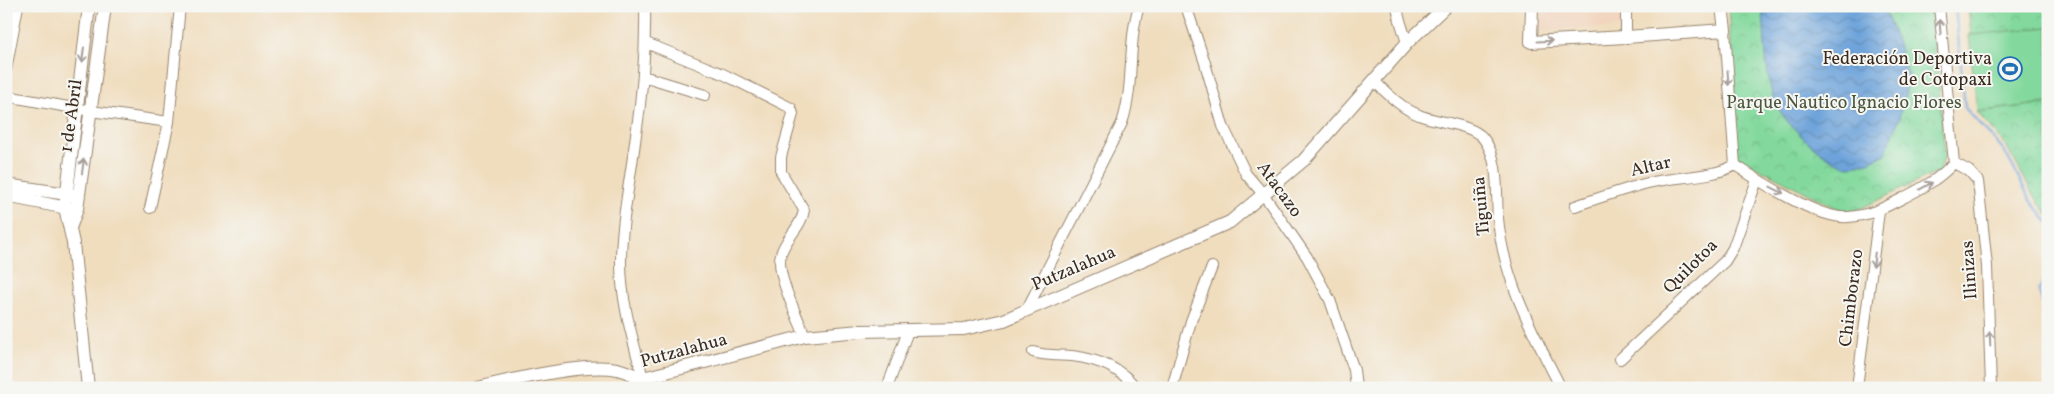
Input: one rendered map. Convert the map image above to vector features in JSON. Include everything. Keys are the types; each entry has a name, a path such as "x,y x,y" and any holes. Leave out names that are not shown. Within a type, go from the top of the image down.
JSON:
{"street":[{"path":"6,70 18,6"},
{"name":"1 de Abril","path":"88,388 70,230 77,108 89,6"},
{"name":"1 de Abril","path":"72,195 91,111 105,6"},
{"path":"150,208 169,122 180,6"},
{"path":"643,378 626,316 621,264 624,211 636,142 643,76 646,43 646,6"},
{"path":"1027,308 1122,123 1129,96 1135,27 1139,6"},
{"name":"Atacazo","path":"1186,6 1223,126 1246,174 1264,195 1307,257 1330,300 1354,370 1356,388"},
{"path":"1397,6 1398,17 1407,43"},
{"name":"Putzalahua","path":"630,388 643,378 805,336 860,331 964,329 1004,320 1027,308 1230,222 1304,160 1407,43 1446,6"},
{"path":"1532,6 1532,42 1725,30"},
{"path":"1626,6 1626,37"},
{"path":"1722,6 1735,165 1757,180 1815,210 1846,218 1879,212 1940,178 1954,162 1939,6"},
{"path":"646,43 724,74 791,108 793,114 782,157 781,172 804,210 803,217 780,254 780,265 782,276 805,336"},
{"path":"643,76 705,94"},
{"name":"Tiguiña","path":"1374,81 1396,102 1409,110 1426,118 1482,136 1494,161 1502,247 1514,287 1538,343 1561,388"},
{"path":"6,96 169,122"},
{"name":"Ilinizas","path":"1954,162 1969,171 1978,181 1988,266 1991,388"},
{"name":"Altar","path":"1575,206 1649,183 1726,171 1735,165"},
{"name":"Quilotoa","path":"1620,359 1725,261 1734,248 1757,180"},
{"path":"6,185 72,195"},
{"path":"6,196 71,209"},
{"name":"Chimborazo","path":"1857,388 1879,212"},
{"path":"1172,388 1191,321 1212,267"},
{"path":"887,388 908,331"},
{"path":"1033,352 1049,356 1072,356 1097,362 1118,370 1136,388"},
{"path":"478,388 553,373 593,368 616,369 643,378"}],"shaded area":[{"path":"1541,6 1626,6 1626,27 1542,30"}],"green space":[{"name":"Parque Nautico Ignacio Flores","path":"1728,6 1932,6 1945,155 1940,171 1853,212 1840,210 1737,157"},
{"path":"1968,6 2048,6 2048,27 1971,35"},
{"name":"Federación Deportiva de Cotopaxi","path":"2048,26 2048,103 1977,112 1969,35"},
{"path":"2048,103 2048,215 2033,194 2007,147 1977,112"}],"water":[{"name":"Parque Nautico Ignacio Flores","path":"1764,6 1883,6 1909,77 1899,119 1885,155 1869,162 1846,166 1831,159 1811,145 1791,125 1777,106 1768,76"}],"waterway":[{"path":"1955,6 1965,108 2004,150 2030,199 2048,222"},
{"path":"2048,272 2039,291 2048,321"}],"place":[{"name":"Federación Deportiva de Cotopaxi","path":"2010,69"}]}
